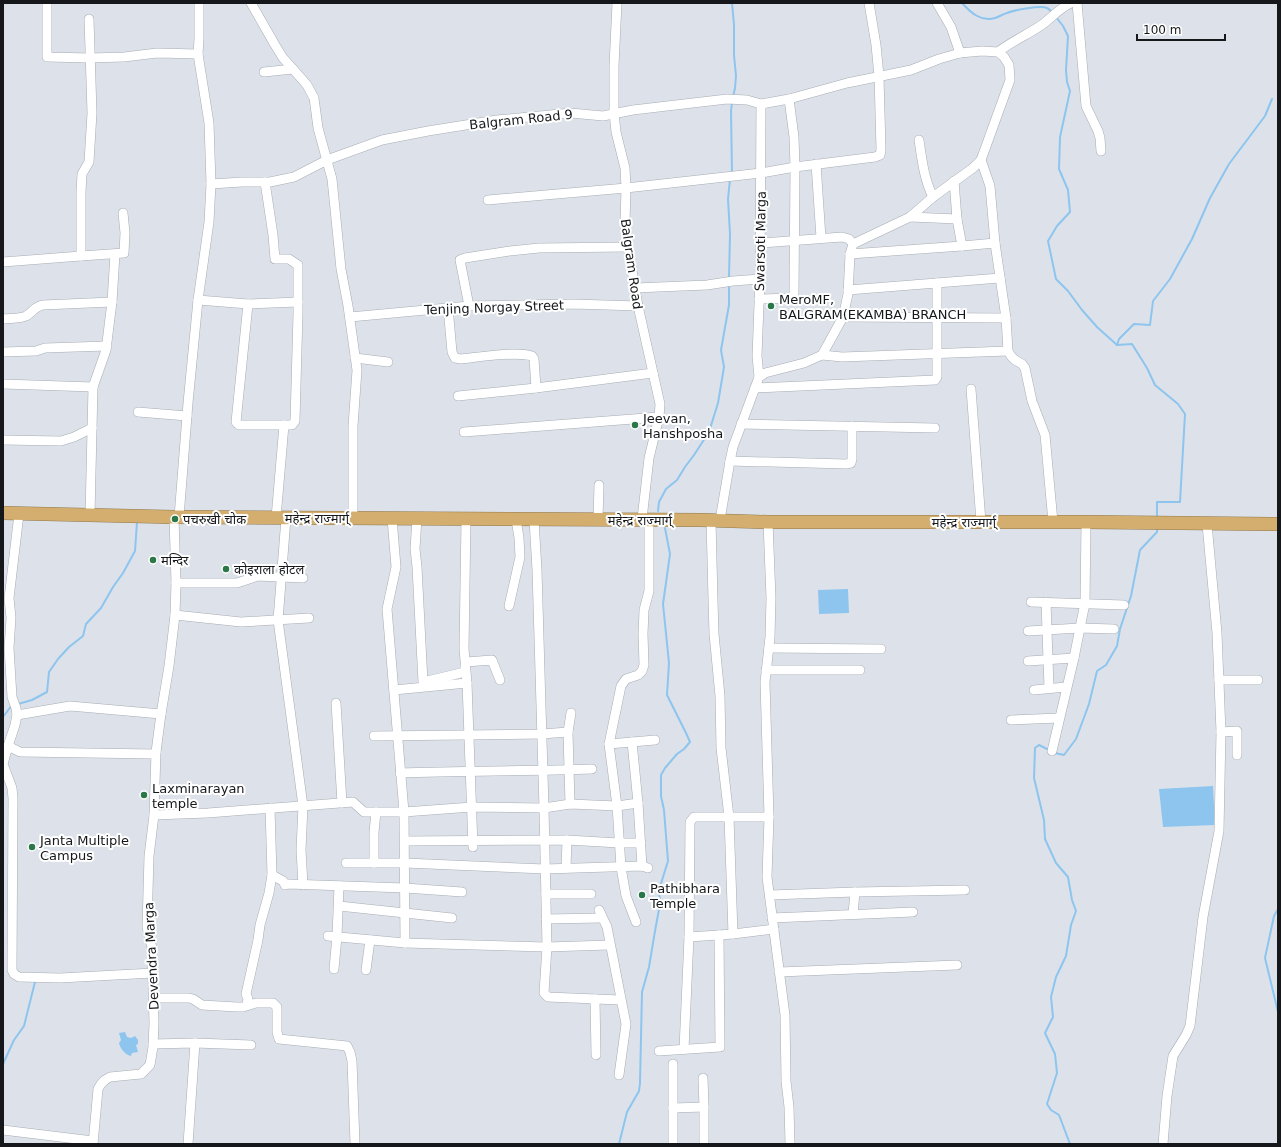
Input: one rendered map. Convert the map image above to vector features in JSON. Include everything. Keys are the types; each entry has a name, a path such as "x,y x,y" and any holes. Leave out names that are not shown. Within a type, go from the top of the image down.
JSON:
{"highway":[{"name":"महेन्द्र राज्मार्ग्","path":"3,513 281,518 1278,524"}],"street":[{"name":"Devendra Marga","path":"93,1142 98,1089 101,1084 110,1077 141,1074 150,1065 153,1044 154,998 152,948 147,927 149,856 154,815 156,752 175,615 176,517 198,300 209,222 211,184 209,124 198,54 199,3"},
{"path":"251,3 283,58 307,85 314,98 318,128 332,179 341,268 350,316 357,370 353,426 353,518"},
{"name":"Balgram Road","path":"617,3 614,66 614,114 616,132 626,168 625,223 638,306 660,404 659,417 649,458 645,519 648,591 643,622 644,665 642,671 638,675 626,679 621,686 609,744 617,806 621,867 626,896 636,922"},
{"path":"488,200 626,188 761,173 816,164 875,157 880,155 879,76 876,45 869,3"},
{"path":"937,3 951,27 960,53"},
{"path":"822,356 844,317 848,290 850,254 854,244 910,217 932,197 973,168 981,160 1010,80 1009,65 1004,57 998,52 1010,42 1043,23 1061,8 1071,3"},
{"path":"1077,3 1086,106 1098,131 1101,151"},
{"path":"47,5 47,57 90,58 124,57 157,53 198,54"},
{"path":"81,256 82,174 88,162 92,113 89,19"},
{"name":"Balgram Road 9","path":"211,184 265,182 294,177 327,160 382,140 428,131 497,120 548,114 571,112 603,116 633,110 731,99 753,101 761,104 789,99 847,83 911,70 939,59 960,53 982,51 998,52"},
{"path":"264,72 293,69"},
{"path":"760,299 792,297 794,294 795,167 794,137 789,99"},
{"name":"Swarsoti Marga","path":"759,377 757,356 761,243 761,104"},
{"path":"919,140 923,167 932,197"},
{"path":"981,160 990,186 995,243 1006,318 1008,351 1011,356 1025,368 1032,401 1045,435 1053,522"},
{"path":"816,164 821,238"},
{"path":"954,181 957,219 962,246"},
{"path":"248,304 236,421 238,424 292,425 295,421 298,265 289,259 275,258 265,182"},
{"path":"3,262 124,253 125,233 123,213"},
{"path":"910,217 957,219"},
{"path":"761,243 842,237 849,239 854,244"},
{"path":"850,254 995,243"},
{"path":"469,306 460,260 465,258 539,248 628,247"},
{"path":"90,515 93,387 106,346 112,302 115,254"},
{"path":"848,290 1000,278"},
{"path":"635,288 707,285 729,281 760,279"},
{"path":"755,388 935,380 937,377 937,283"},
{"path":"198,300 248,304 298,302"},
{"path":"3,319 22,317 30,313 35,307 43,305 112,302"},
{"name":"Tenjing Norgay Street","path":"350,316 469,306 573,304 638,306"},
{"path":"448,307 452,352 455,358 461,359 526,354 532,356 534,359 536,388"},
{"path":"844,317 1006,318"},
{"path":"3,352 36,351 45,348 106,346"},
{"path":"733,934 729,817 721,748 720,696 714,634 716,520 733,447 759,377 765,373 804,363 822,356 842,357 1008,351"},
{"path":"355,358 388,362"},
{"path":"458,396 653,373"},
{"path":"3,384 93,387"},
{"path":"971,389 981,522"},
{"path":"138,412 187,416"},
{"path":"464,432 659,417"},
{"path":"741,424 935,428"},
{"path":"284,425 281,518 282,576 278,620 303,806 301,850 303,885"},
{"path":"730,461 851,463 852,426"},
{"path":"3,440 61,441 74,437 92,428"},
{"path":"598,520 599,485"},
{"path":"19,514 9,598 11,618 6,648 15,708 15,725 3,764 12,788 13,798 12,970 14,974 19,977 60,978 153,973"},
{"path":"392,518 396,568 387,609 404,812 405,943"},
{"path":"417,518 415,549 423,682 465,672 466,519"},
{"path":"509,606 520,557 516,519"},
{"path":"534,520 537,570 546,894 547,947 544,993 548,997 620,1000"},
{"path":"768,522 771,598 765,694 769,817 767,877 784,1015 790,1144"},
{"path":"1052,751 1074,658 1085,603 1086,522"},
{"path":"1163,1144 1167,1096 1173,1056 1190,1026 1203,917 1219,830 1223,777 1217,633 1207,524"},
{"path":"176,583 236,584 258,576 303,578"},
{"path":"1031,602 1124,605"},
{"path":"1046,602 1048,688"},
{"path":"175,615 241,622 309,618"},
{"path":"1028,631 1080,628 1114,629"},
{"path":"769,648 880,649"},
{"path":"464,649 467,683 473,844"},
{"path":"489,651 500,680"},
{"path":"1028,661 1074,658"},
{"path":"466,662 492,660"},
{"path":"766,670 860,670"},
{"path":"1219,680 1258,680"},
{"path":"394,690 467,683"},
{"path":"1034,690 1066,687"},
{"path":"336,703 342,803"},
{"path":"15,708 70,706 161,714"},
{"path":"570,804 568,732 571,713"},
{"path":"1011,720 1059,718"},
{"path":"374,736 542,734 568,732"},
{"path":"1221,732 1237,732 1237,755"},
{"path":"609,744 654,740"},
{"path":"346,863 405,862 545,869 645,867 641,843 632,742"},
{"path":"8,746 20,752 89,752 110,754 155,754 156,752"},
{"path":"400,773 592,769"},
{"path":"154,815 353,802 364,812 404,812 472,807 544,808 570,804 617,806 638,803"},
{"path":"247,1005 248,1000 246,994 272,875 270,808"},
{"path":"374,863 374,832 376,812"},
{"path":"684,1050 689,937 690,822 694,817 769,817"},
{"path":"405,841 473,844 567,840 641,843"},
{"path":"566,868 567,840"},
{"path":"272,875 285,885 405,888 462,892"},
{"path":"334,968 333,936 339,906 339,886"},
{"path":"770,895 965,890"},
{"path":"853,914 855,892"},
{"path":"546,894 591,894"},
{"path":"339,906 452,918"},
{"path":"772,918 913,912"},
{"path":"546,919 601,914 607,927 620,1000 626,1024 619,1075"},
{"path":"689,937 774,929"},
{"path":"659,1051 720,1048 719,935"},
{"path":"333,936 405,943 547,947 610,945"},
{"path":"366,970 370,940"},
{"path":"779,972 957,964"},
{"path":"154,998 189,998 202,1005 243,1008 247,1005 262,1002 276,1004 276,1032 279,1039 347,1046 352,1061 355,1144"},
{"path":"594,999 596,1055"},
{"path":"153,1044 195,1043 251,1045"},
{"path":"188,1144 195,1043"},
{"path":"673,1064 673,1144"},
{"path":"703,1078 704,1144"},
{"path":"673,1108 704,1107"},
{"path":"3,1130 93,1142"}],"water":[{"path":"848,589 849,613 819,614 818,590"},
{"path":"1213,786 1215,825 1163,827 1159,789"},
{"path":"125,1032 127,1037 131,1038 135,1036 138,1040 138,1044 136,1045 138,1052 132,1053 131,1056 123,1051 119,1043 121,1040 119,1033"}],"waterway":[{"path":"732,3 736,76 733,97"},
{"path":"962,3 977,16 985,19 995,18 1006,13 1034,7 1044,7 1052,12"},
{"path":"1056,17 1068,36 1066,70 1067,82 1070,91 1060,137 1059,169 1068,190 1070,212 1057,226 1048,241 1056,279 1068,291 1097,327 1117,345 1132,344 1147,368 1155,385 1178,404 1185,414 1180,502 1157,502 1157,518"},
{"path":"1117,345 1119,339 1134,324 1150,325 1153,301 1170,279 1192,239 1210,198 1229,164 1265,116 1272,99"},
{"path":"732,102 732,173"},
{"path":"729,278 730,234 728,199 730,179"},
{"path":"658,511 659,502 666,489 677,480 709,432 718,403 724,367 721,350 729,305 729,285"},
{"path":"18,704 32,700 47,692 49,672 69,647 83,636 86,624 101,608 135,551 137,522"},
{"path":"619,1144 627,1112 639,1091 642,992 649,967 660,904 659,890 668,861 664,810 661,796 661,775 677,754 690,742 667,695 669,663 663,604 670,554 665,528"},
{"path":"1055,753 1064,755 1076,739 1089,704 1097,671 1106,665 1117,646 1120,629 1131,596 1140,550 1157,532 1157,528"},
{"path":"3,717 12,705"},
{"path":"1049,750 1039,745 1035,748 1034,778 1044,820 1045,839 1056,863 1068,877 1072,900 1076,911 1071,925 1066,956 1056,977 1051,997 1053,1017 1045,1033 1055,1054 1057,1073 1047,1104 1051,1110 1059,1115 1070,1144"},
{"path":"1278,909 1274,916 1265,958 1278,1012"},
{"path":"3,1064 14,1040 24,1026 35,982"}],"place":[{"name":"MeroMF, BALGRAM(EKAMBA) BRANCH","path":"771,306"},
{"name":"Jeevan, Hanshposha","path":"635,425"},
{"name":"पचरुखी चोक","path":"175,519"},
{"name":"मन्दिर","path":"153,560"},
{"name":"कोइराला होटल","path":"226,569"},
{"name":"Laxminarayan temple","path":"144,795"},
{"name":"Janta Multiple Campus","path":"32,847"},
{"name":"Pathibhara Temple","path":"642,895"}]}
